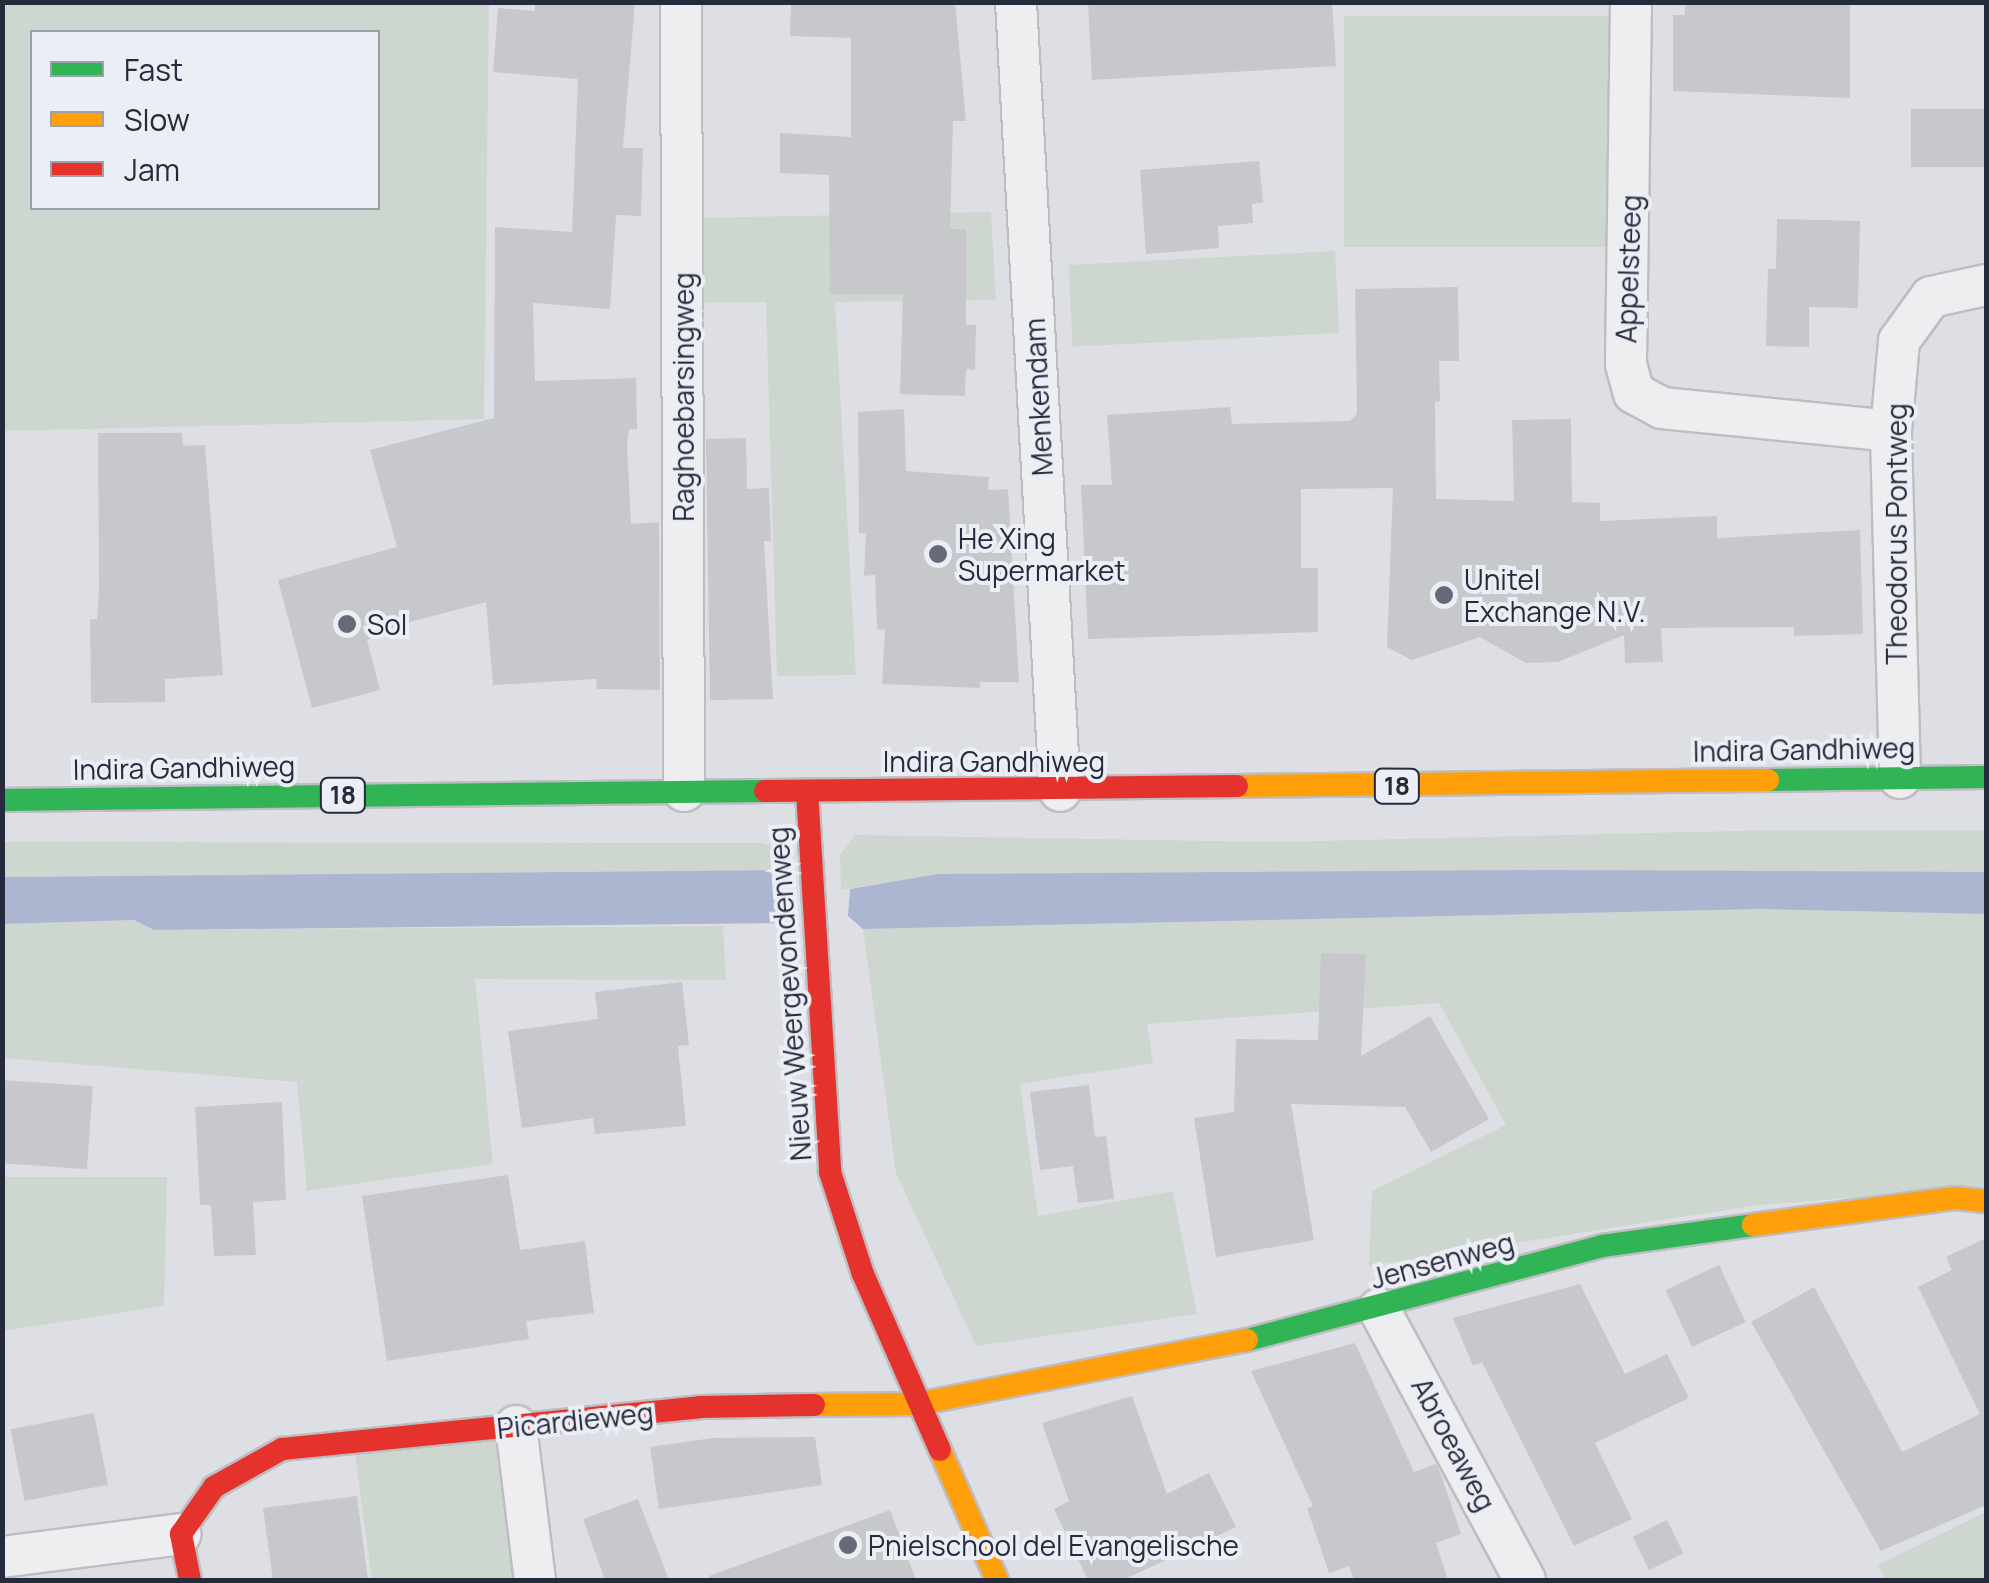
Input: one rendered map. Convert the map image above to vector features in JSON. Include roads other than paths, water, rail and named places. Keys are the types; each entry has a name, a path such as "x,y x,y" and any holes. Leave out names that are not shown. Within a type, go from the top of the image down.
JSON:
{"street":[{"name":"Raghoebarsingweg","path":"682,2 684,791"},
{"name":"Menkendam","path":"1016,2 1060,792"},
{"name":"Appelsteeg","path":"1630,2 1626,364 1634,393 1662,408 1891,431"},
{"name":"Theodorus Pontweg","path":"1900,778 1891,431 1899,341 1931,297 1986,285"},
{"name":"Indira Gandhiweg","path":"2,800 684,791 1060,792 1986,777"},
{"name":"Nieuw Weergevondenweg","path":"807,791 830,1172 848,1233 917,1404 997,1580"},
{"name":"Jensenweg","path":"917,1404 1207,1350 1379,1308 1602,1246 1955,1198 1986,1201"},
{"name":"Abroeaweg","path":"1379,1308 1525,1580"},
{"name":"Picardieweg","path":"180,1534 214,1487 282,1449 700,1407 917,1404"},
{"path":"516,1426 535,1580"},
{"path":"2,1557 180,1534 190,1580"}],"water":[{"path":"783,870 785,923 154,930 134,920 3,924 3,877"},
{"path":"1986,872 1986,914 1761,909 863,929 848,916 850,889 937,874"}],"place":[{"name":"He Xing Supermarket","path":"938,554"},
{"name":"Unitel Exchange N.V.","path":"1444,595"},
{"name":"Sol","path":"347,624"},
{"name":"Pnielschool del Evangelische","path":"848,1545"}]}
